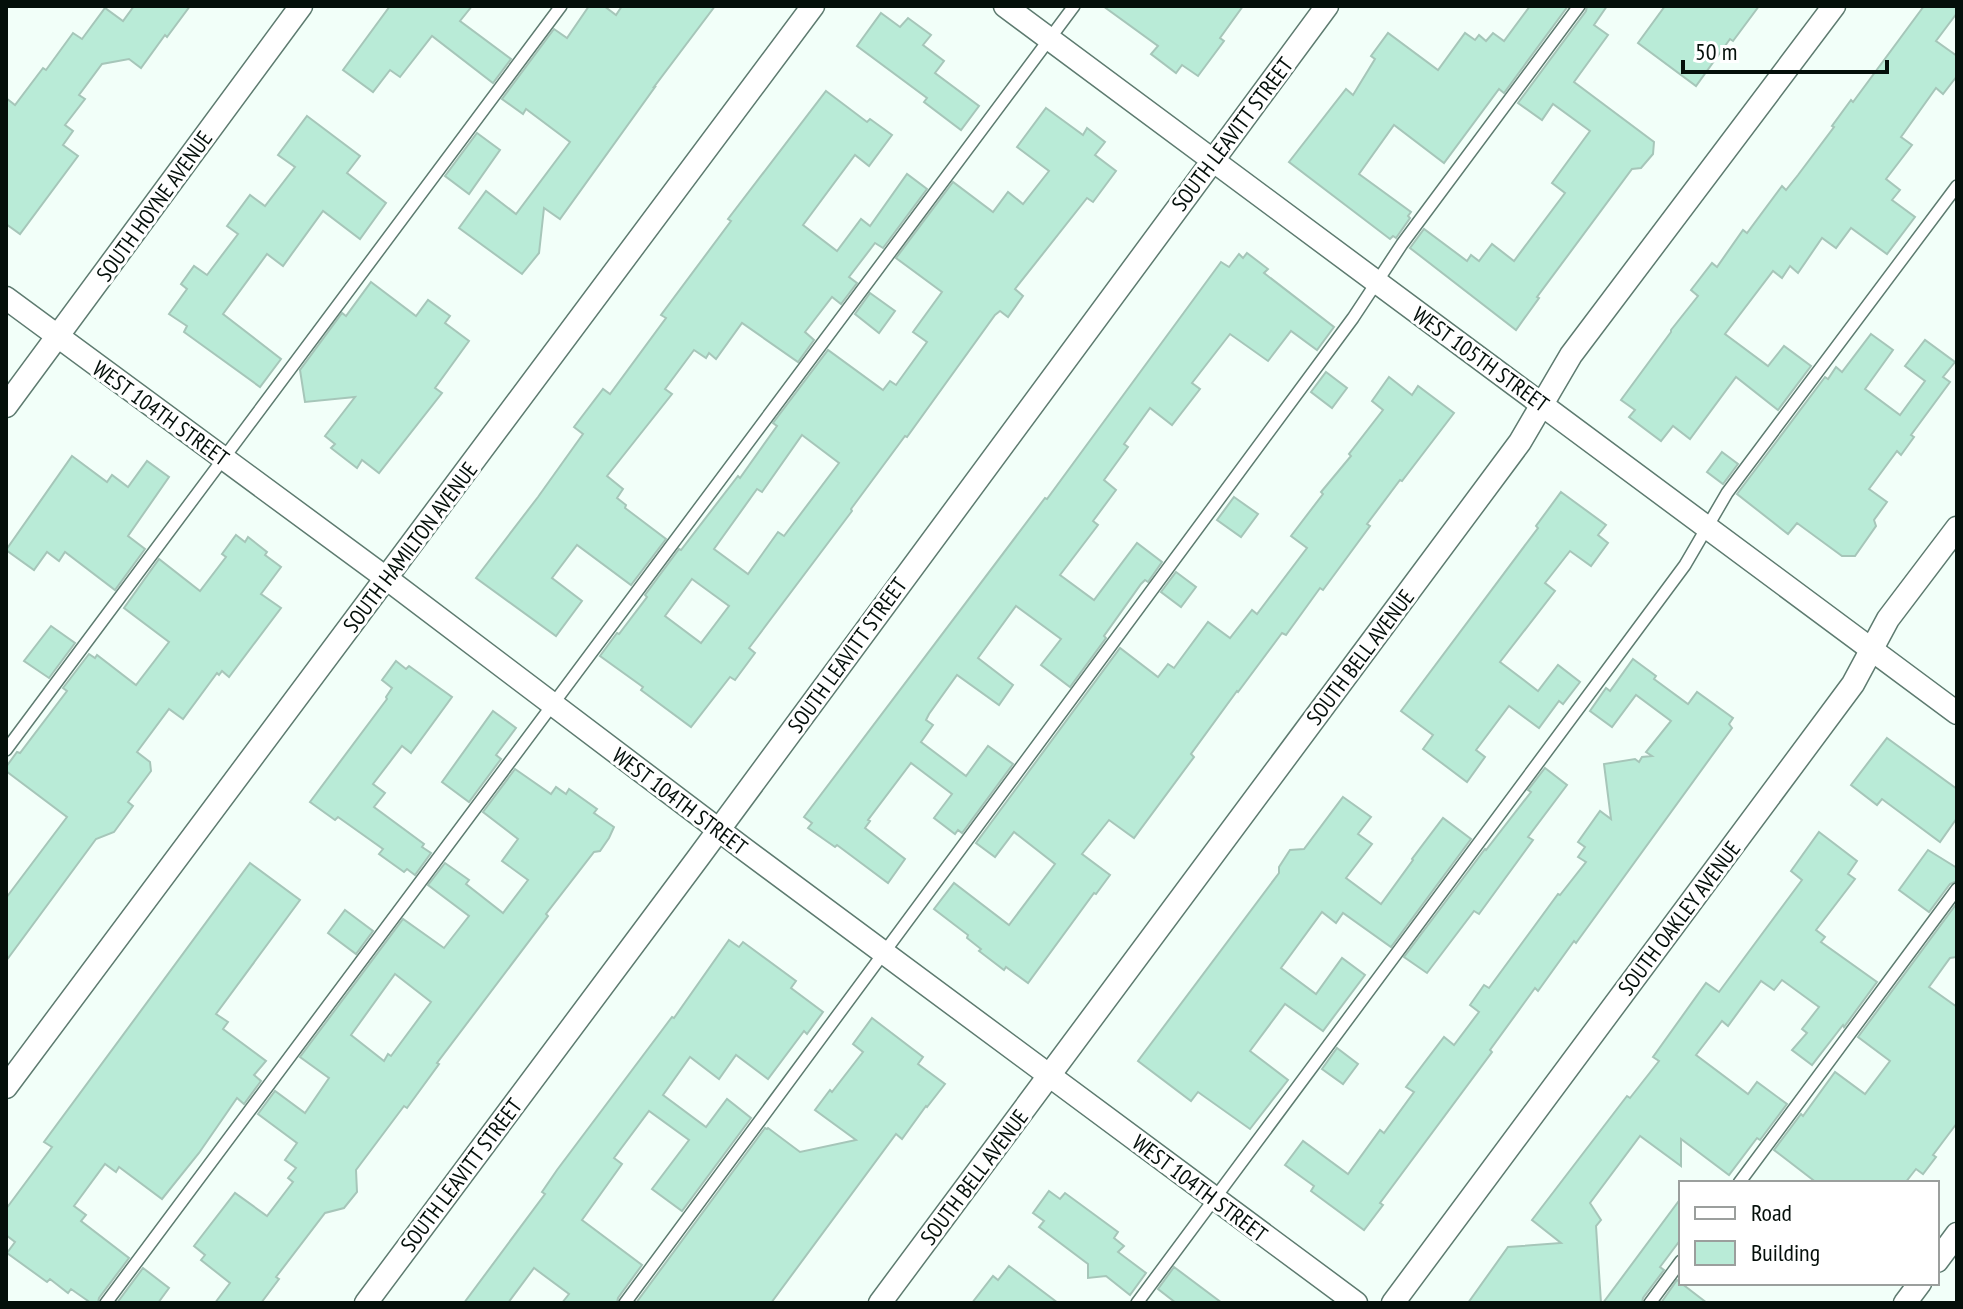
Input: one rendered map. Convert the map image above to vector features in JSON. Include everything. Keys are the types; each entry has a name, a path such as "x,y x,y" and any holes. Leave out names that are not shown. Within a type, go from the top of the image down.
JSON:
{"street":[{"name":"SOUTH HOYNE AVENUE","path":"6,406 301,6"},
{"name":"SOUTH HAMILTON AVENUE","path":"6,1087 813,6"},
{"name":"WEST 105TH STREET","path":"1005,6 1957,713"},
{"name":"SOUTH LEAVITT STREET","path":"366,1303 1327,6"},
{"name":"SOUTH BELL AVENUE","path":"880,1303 1520,442 1571,355 1834,6"},
{"name":"WEST 104TH STREET","path":"6,298 1356,1303"},
{"name":"SOUTH OAKLEY AVENUE","path":"1393,1303 1853,684 1888,619 1957,528"},
{"path":"1939,1258 1957,1234"},
{"path":"1905,1303 1918,1285"}],"lane":[{"path":"6,750 561,6"},
{"path":"106,1303 1074,6"},
{"path":"625,1303 1353,318 1411,231 1579,6"},
{"path":"1137,1303 1685,565 1727,493 1957,186"},
{"path":"1740,1181 1957,889"},
{"path":"1650,1303 1679,1264"}],"building":[{"path":"134,6 190,6 141,68 129,59 102,64 79,95 85,99 65,125 73,131 63,145 78,156 20,234 6,224 6,98 15,105 73,33 82,39 105,8 123,21"},
{"path":"390,6 472,6 460,21 511,59 493,83 432,36 400,77 390,70 373,92 343,70"},
{"path":"589,6 604,6 616,15 622,6 715,6 560,219 544,208 539,253 522,274 459,228 486,191 516,214 570,142 526,109 523,114 502,99 554,29 567,38"},
{"path":"1103,6 1243,6 1220,38 1224,41 1198,76 1182,65 1176,73 1151,54 1158,46"},
{"path":"1530,6 1568,6 1504,93 1499,89 1444,163 1394,125 1359,174 1411,212 1396,238 1393,236 1390,239 1289,162 1346,89 1353,95 1375,59 1371,56 1388,33 1438,70 1465,33 1475,40 1479,35 1486,41 1493,33 1504,41"},
{"path":"1587,6 1607,6 1594,25 1608,35 1574,82 1654,142 1653,154 1641,168 1632,169 1516,330 1410,248 1424,229 1467,261 1471,255 1479,261 1492,244 1514,261 1565,193 1552,183 1590,131 1553,104 1542,120 1518,103"},
{"path":"1665,6 1759,6 1696,86 1638,43"},
{"path":"1924,6 1957,6 1957,13 1936,41 1957,56 1957,76 1943,94 1936,88 1901,137 1912,145 1886,179 1900,190 1892,200 1915,217 1887,254 1851,228 1836,248 1822,238 1798,273 1790,266 1782,278 1773,271 1725,334 1768,366 1784,346 1811,366 1778,410 1736,377 1690,439 1673,426 1661,441 1629,417 1635,410 1621,400 1698,296 1691,290 1712,263 1717,267 1743,230 1747,233 1782,186 1786,190"},
{"path":"881,13 900,27 908,18 931,35 923,45 944,61 935,73 979,106 961,130 924,102 927,98 857,46"},
{"path":"826,91 867,122 870,119 892,135 869,166 855,155 803,225 837,251 861,219 870,226 907,174 927,189 883,248 875,243 849,277 857,283 841,304 832,297 805,332 814,340 798,362 742,323 716,359 709,353 706,358 694,350 665,389 672,394 607,476 623,489 617,498 626,505 625,508 666,539 631,585 577,545 552,578 582,601 556,636 476,578 583,434 574,427 603,389 610,394 666,318 661,315 731,221 728,219"},
{"path":"1046,108 1083,135 1087,128 1105,142 1095,155 1116,171 1093,202 1087,198 1015,289 1023,296 1008,317 1000,311 995,315 749,648 755,653 735,680 730,677 691,727 600,656 647,597 645,595 679,549 738,476 740,478 777,426 773,423 828,350 883,390 890,381 896,385 927,342 913,332 942,292 896,258 953,182 993,212 1008,192 1023,204 1049,171 1017,147","holes":["802,435 839,463 784,536 778,532 748,574 714,549 757,489 762,492","692,579 729,606 701,643 665,616"]},
{"path":"307,116 360,156 347,173 386,203 360,239 323,211 283,266 267,254 223,314 281,359 260,387 184,332 187,326 169,314 187,289 181,284 194,266 207,275 238,234 227,226 250,195 265,206 295,167 278,155"},
{"path":"477,133 500,150 469,194 445,176"},
{"path":"1247,253 1268,269 1264,273 1334,327 1317,350 1291,331 1268,361 1230,334 1192,383 1200,389 1172,425 1150,408 1124,444 1128,447 1104,480 1116,490 1093,521 1098,525 1060,575 1094,600 1137,543 1162,562 1148,582 1145,580 1141,584 1070,687 1041,665 1061,639 1016,606 978,658 1013,685 999,705 957,675 929,714 926,720 933,725 921,742 966,776 988,746 1013,764 962,833 958,830 955,834 934,818 952,794 911,763 865,828 905,859 888,883 837,845 835,847 808,828 812,823 804,817 1047,499 1221,262 1229,267 1239,254 1243,258"},
{"path":"371,282 416,316 428,300 450,316 445,323 469,341 435,388 442,393 379,473 362,460 357,468 331,448 335,444 325,436 355,397 305,402 300,370 342,313 346,316"},
{"path":"870,293 895,311 879,333 855,314"},
{"path":"1871,334 1893,350 1865,389 1900,415 1925,381 1905,366 1925,340 1955,362 1943,377 1950,382 1911,435 1914,437 1901,455 1897,451 1869,489 1887,502 1874,520 1876,526 1855,556 1842,556 1797,523 1788,534 1737,494 1825,377 1828,379 1836,367 1842,372"},
{"path":"1326,372 1347,388 1332,408 1311,392"},
{"path":"1389,377 1412,395 1418,386 1454,413 1367,524 1370,526 1323,590 1320,588 1286,635 1282,633 1237,691 1191,754 1194,757 1134,838 1109,820 1082,854 1110,875 1028,983 1006,967 1004,970 979,951 981,949 967,938 968,935 934,909 954,883 1009,925 1055,864 1014,832 995,857 976,843 1120,648 1158,677 1168,664 1174,668 1208,622 1230,638 1252,610 1257,614 1307,548 1291,536 1383,410 1372,401"},
{"path":"1722,452 1738,464 1723,484 1707,472"},
{"path":"72,456 107,482 112,475 128,487 147,461 169,477 128,536 145,549 115,590 65,552 59,561 47,552 34,570 6,550"},
{"path":"1561,492 1606,525 1598,535 1608,543 1591,566 1570,551 1545,583 1555,591 1500,662 1538,691 1558,665 1580,682 1563,704 1559,701 1539,728 1509,706 1476,750 1485,757 1467,782 1423,749 1433,735 1401,711 1538,528 1536,526"},
{"path":"1234,497 1258,514 1241,537 1217,520"},
{"path":"236,535 245,542 248,537 281,567 261,594 281,608 229,677 222,671 219,675 217,673 183,719 169,709 137,752 150,762 151,771 128,802 133,806 114,832 96,839 6,961 6,898 67,817 6,771 6,767 67,691 63,688 89,654 95,658 97,655 136,685 169,642 124,608 159,559 200,591 226,557 222,554"},
{"path":"1176,572 1196,587 1181,607 1161,592"},
{"path":"51,626 75,643 49,678 24,661"},
{"path":"1633,659 1688,704 1697,692 1733,718 1729,724 1732,728 1576,943 1574,941 1538,991 1535,988 1490,1050 1492,1052 1380,1203 1383,1205 1364,1230 1311,1191 1314,1186 1285,1165 1303,1141 1348,1174 1380,1130 1384,1133 1414,1092 1406,1087 1444,1037 1454,1045 1479,1012 1470,1005 1484,985 1489,988 1558,894 1586,862 1578,857 1585,847 1578,842 1600,811 1611,819 1604,764 1635,759 1639,762 1642,757 1652,756 1646,752 1671,721 1636,695 1612,727 1590,711 1606,688 1610,691"},
{"path":"396,661 406,669 409,666 452,697 411,753 402,746 373,784 385,793 374,807 424,844 422,847 431,853 415,875 407,869 404,872 379,854 383,849 338,817 335,820 310,802 387,699 392,688 382,680"},
{"path":"493,711 516,728 496,755 501,759 469,802 442,782"},
{"path":"1887,738 1957,789 1957,818 1940,842 1882,799 1877,805 1851,785"},
{"path":"1545,768 1567,785 1528,837 1533,840 1479,914 1474,911 1427,973 1404,957 1531,792 1528,790"},
{"path":"515,769 551,794 556,787 566,794 569,789 597,809 594,813 614,827 600,851 594,852 546,914 548,916 437,1063 407,1108 404,1106 356,1170 357,1192 344,1208 325,1213 276,1277 279,1279 261,1303 215,1303 230,1283 201,1260 205,1255 194,1246 235,1193 267,1216 293,1182 288,1178 296,1168 285,1160 297,1143 258,1114 275,1091 305,1113 329,1078 300,1057 403,919 444,948 469,916 428,885 445,863 469,880 466,884 503,913 528,880 502,861 518,839 483,812","holes":["395,974 431,1002 384,1061 351,1035"]},
{"path":"1343,797 1371,817 1358,834 1372,844 1346,878 1381,904 1443,818 1471,839 1391,947 1343,913 1336,923 1322,912 1281,968 1316,994 1342,958 1365,975 1323,1031 1285,1004 1250,1051 1288,1080 1250,1129 1198,1092 1191,1101 1138,1061 1279,873 1279,867 1290,850 1304,849"},
{"path":"1819,832 1857,861 1848,874 1855,879 1816,930 1825,937 1821,942 1877,982 1812,1065 1792,1050 1807,1033 1802,1029 1819,1007 1782,980 1774,990 1761,981 1728,1026 1722,1021 1696,1055 1748,1094 1757,1082 1787,1104 1729,1175 1681,1139 1681,1166 1640,1136 1590,1203 1601,1220 1596,1226 1601,1303 1468,1303 1508,1247 1561,1243 1532,1220 1627,1096 1630,1098 1659,1061 1653,1057 1706,983 1719,992 1802,880 1791,871"},
{"path":"1928,850 1957,868 1957,881 1950,884 1929,912 1899,890"},
{"path":"250,863 300,900 216,1014 228,1022 223,1029 266,1061 254,1075 261,1081 244,1104 237,1098 162,1199 119,1167 116,1172 105,1164 74,1206 86,1215 81,1221 129,1258 98,1303 91,1303 71,1289 68,1293 50,1279 47,1282 7,1253 15,1242 6,1235 6,1209 52,1147 44,1142"},
{"path":"1957,903 1957,957 1950,958 1929,987 1957,1007 1957,1123 1923,1174 1916,1169 1907,1181 1814,1181 1774,1150 1835,1072 1865,1094 1890,1061 1858,1037"},
{"path":"345,910 373,931 356,954 328,933"},
{"path":"729,940 739,947 743,942 796,981 791,988 823,1012 807,1034 804,1031 768,1079 736,1055 719,1079 690,1057 663,1095 706,1127 727,1099 751,1118 682,1211 652,1189 689,1140 649,1111 614,1158 622,1164 582,1220 642,1265 617,1303 562,1303 569,1294 534,1268 508,1303 464,1303 545,1194 542,1192 557,1170 674,1018"},
{"path":"872,1018 923,1057 918,1064 945,1084 902,1139 896,1134 771,1303 636,1303 765,1128 800,1152 856,1140 815,1110 863,1052 853,1044"},
{"path":"1337,1048 1358,1064 1343,1084 1322,1069"},
{"path":"1049,1191 1060,1199 1065,1193 1118,1232 1114,1238 1124,1246 1118,1252 1146,1273 1130,1295 1106,1276 1088,1278 1088,1264 1039,1227 1044,1221 1033,1213"},
{"path":"1679,1201 1679,1242 1660,1267 1664,1270 1642,1303 1603,1303"},
{"path":"1009,1266 1058,1303 972,1303 993,1276 998,1280"},
{"path":"1174,1267 1222,1303 1176,1303 1158,1289"},
{"path":"143,1268 169,1288 158,1303 117,1303"},
{"path":"1677,1280 1679,1285 1684,1285 1707,1303 1661,1303"}]}
